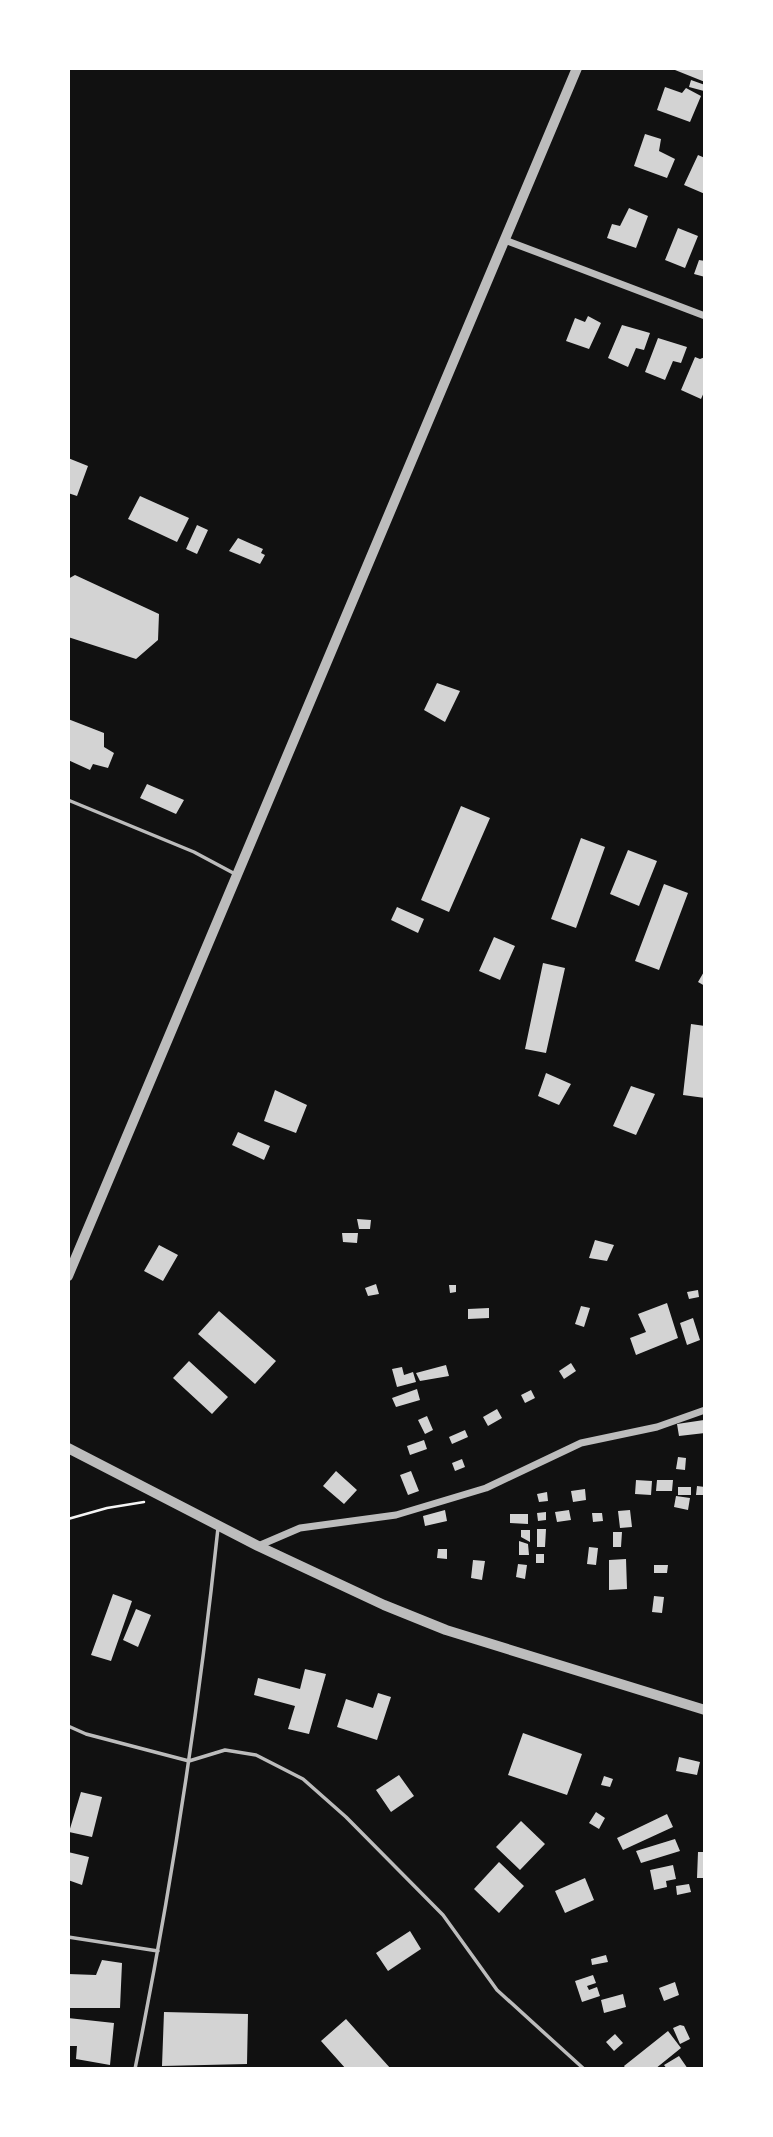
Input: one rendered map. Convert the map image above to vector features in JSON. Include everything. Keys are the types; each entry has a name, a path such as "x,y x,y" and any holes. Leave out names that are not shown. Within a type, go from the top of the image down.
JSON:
{"street":[{"path":"68,1276 239,876 577,68"},
{"path":"505,240 705,316"},
{"path":"258,1546 300,1528 396,1515 486,1488 581,1443 657,1427 705,1410"},
{"path":"68,1448 258,1546 384,1605 446,1630 705,1710"}],"lane":[{"path":"68,800 194,852 239,876"},
{"path":"135,2069 158,1951 189,1761 219,1525"},
{"path":"68,1727 189,1761 225,1750 256,1755 303,1779 346,1817 443,1915 497,1990 584,2069"},
{"path":"68,1937 158,1951"}],"path":[{"path":"68,1519 119,1505 152,1502"}],"building":[{"path":"670,68 705,68 705,82"},
{"path":"691,80 705,85 704,91 689,87"},
{"path":"665,87 682,93 686,88 701,96 690,122 657,110"},
{"path":"645,134 661,139 659,151 675,159 667,178 634,166"},
{"path":"698,155 705,158 705,194 684,185"},
{"path":"629,208 648,216 636,248 607,238 612,224 620,226"},
{"path":"678,228 698,236 685,268 665,260"},
{"path":"699,260 705,261 705,277 694,274"},
{"path":"588,316 601,323 589,349 566,341 575,318 585,322"},
{"path":"622,325 650,333 644,350 636,348 628,367 608,358"},
{"path":"658,338 687,347 681,363 673,361 665,380 645,372"},
{"path":"695,357 705,357 705,390 701,399 681,390"},
{"path":"68,458 88,466 77,496 68,493"},
{"path":"140,496 189,518 177,542 128,519"},
{"path":"197,525 208,530 197,554 186,549"},
{"path":"238,538 263,549 261,553 265,555 260,564 229,551"},
{"path":"75,575 159,614 158,640 136,659 68,637 68,579"},
{"path":"437,683 460,691 445,722 424,710"},
{"path":"68,719 104,733 104,747 114,753 108,768 93,764 90,770 68,760"},
{"path":"147,784 184,800 176,814 140,798"},
{"path":"461,806 490,818 449,912 421,900"},
{"path":"581,838 605,847 576,928 551,919"},
{"path":"628,850 657,861 639,906 610,894"},
{"path":"664,884 688,893 659,970 635,961"},
{"path":"397,907 424,919 418,933 391,920"},
{"path":"494,937 515,946 500,980 479,971"},
{"path":"543,963 565,968 546,1053 525,1049"},
{"path":"705,970 705,986 698,982"},
{"path":"691,1024 705,1026 705,1098 683,1095"},
{"path":"546,1073 571,1084 559,1105 538,1096"},
{"path":"631,1086 655,1094 636,1135 613,1126"},
{"path":"275,1090 307,1105 296,1133 264,1121"},
{"path":"238,1132 270,1146 264,1160 232,1145"},
{"path":"357,1219 371,1220 370,1229 359,1229"},
{"path":"342,1233 358,1233 357,1243 343,1242"},
{"path":"595,1240 614,1245 607,1261 589,1258"},
{"path":"159,1245 178,1255 163,1281 144,1271"},
{"path":"376,1284 379,1294 368,1296 365,1288"},
{"path":"449,1285 456,1285 456,1292 450,1293"},
{"path":"698,1290 699,1297 689,1299 687,1292"},
{"path":"667,1303 678,1338 636,1355 630,1338 646,1332 638,1314"},
{"path":"581,1306 590,1308 584,1327 575,1324"},
{"path":"489,1308 489,1318 468,1319 468,1309"},
{"path":"219,1311 276,1361 255,1384 198,1334"},
{"path":"693,1318 700,1340 687,1345 680,1323"},
{"path":"189,1361 228,1397 212,1414 173,1378"},
{"path":"571,1363 576,1371 564,1379 559,1371"},
{"path":"446,1365 449,1376 420,1381 416,1373"},
{"path":"402,1367 404,1375 413,1372 416,1382 397,1387 392,1369"},
{"path":"417,1389 420,1400 396,1407 392,1398"},
{"path":"531,1390 535,1398 525,1403 521,1395"},
{"path":"497,1409 502,1418 488,1426 483,1417"},
{"path":"427,1416 433,1430 425,1434 418,1420"},
{"path":"704,1420 705,1433 679,1436 677,1424"},
{"path":"465,1430 468,1437 452,1444 449,1437"},
{"path":"424,1440 427,1449 410,1455 407,1446"},
{"path":"678,1457 686,1458 685,1470 676,1469"},
{"path":"462,1459 465,1467 455,1471 452,1463"},
{"path":"336,1471 357,1490 344,1504 323,1486"},
{"path":"411,1471 419,1491 408,1495 400,1475"},
{"path":"636,1480 652,1481 651,1495 635,1494"},
{"path":"657,1480 673,1480 672,1491 656,1491"},
{"path":"697,1486 705,1487 705,1495 696,1495"},
{"path":"678,1487 691,1487 691,1495 678,1495"},
{"path":"585,1489 586,1500 573,1502 571,1491"},
{"path":"547,1492 548,1501 539,1502 537,1494"},
{"path":"676,1496 690,1498 688,1510 674,1507"},
{"path":"445,1510 447,1521 425,1526 423,1516"},
{"path":"569,1510 571,1520 557,1522 555,1512"},
{"path":"630,1510 632,1527 620,1528 618,1511"},
{"path":"546,1512 546,1520 538,1521 537,1513"},
{"path":"592,1513 602,1513 603,1521 593,1522"},
{"path":"510,1514 528,1514 528,1524 510,1523"},
{"path":"537,1529 546,1529 545,1547 537,1547"},
{"path":"521,1530 530,1530 530,1542 521,1537"},
{"path":"613,1532 622,1532 621,1547 613,1547"},
{"path":"519,1541 528,1544 529,1555 519,1555"},
{"path":"589,1547 598,1548 596,1565 587,1564"},
{"path":"438,1549 447,1549 447,1559 437,1558"},
{"path":"536,1554 544,1554 544,1563 536,1563"},
{"path":"626,1559 627,1589 609,1590 609,1560"},
{"path":"473,1560 485,1561 482,1580 471,1578"},
{"path":"518,1564 527,1565 525,1579 516,1577"},
{"path":"654,1565 668,1565 667,1573 654,1573"},
{"path":"113,1594 132,1601 111,1661 91,1655"},
{"path":"654,1596 664,1597 662,1613 652,1612"},
{"path":"136,1609 151,1615 138,1647 123,1640"},
{"path":"305,1669 326,1674 309,1734 288,1729 295,1706 254,1695 258,1678 300,1689"},
{"path":"378,1693 391,1697 377,1740 337,1727 346,1699 373,1708"},
{"path":"523,1733 582,1754 567,1795 508,1775"},
{"path":"679,1757 700,1762 697,1775 676,1771"},
{"path":"399,1775 414,1796 391,1812 376,1790"},
{"path":"604,1776 613,1779 610,1787 601,1785"},
{"path":"81,1792 102,1797 92,1837 69,1832"},
{"path":"596,1812 605,1818 599,1829 589,1823"},
{"path":"667,1814 673,1827 623,1850 617,1838"},
{"path":"521,1821 545,1844 520,1870 496,1847"},
{"path":"675,1839 680,1851 641,1863 636,1851"},
{"path":"68,1852 89,1857 82,1885 68,1880"},
{"path":"698,1852 705,1852 705,1878 697,1878"},
{"path":"499,1862 524,1886 499,1913 474,1889"},
{"path":"673,1865 676,1879 666,1881 667,1887 654,1890 650,1870"},
{"path":"585,1878 594,1900 565,1913 555,1891"},
{"path":"689,1884 691,1892 677,1895 676,1886"},
{"path":"410,1931 421,1949 388,1971 376,1953"},
{"path":"606,1955 608,1962 592,1965 591,1959"},
{"path":"102,1960 122,1963 120,2008 68,2008 68,1974 96,1975"},
{"path":"593,1975 596,1983 587,1986 589,1990 597,1987 600,1996 582,2002 575,1981"},
{"path":"675,1982 679,1995 664,2001 659,1988"},
{"path":"623,1994 626,2007 604,2013 601,2000"},
{"path":"164,2012 248,2014 247,2064 162,2066"},
{"path":"68,2018 114,2023 110,2065 76,2059 77,2046 68,2046"},
{"path":"346,2019 391,2069 346,2069 321,2041"},
{"path":"684,2026 690,2039 680,2044 673,2028"},
{"path":"668,2031 681,2048 655,2069 626,2069 624,2066"},
{"path":"615,2034 623,2043 614,2051 606,2042"},
{"path":"679,2056 688,2069 667,2069 664,2065"}]}
